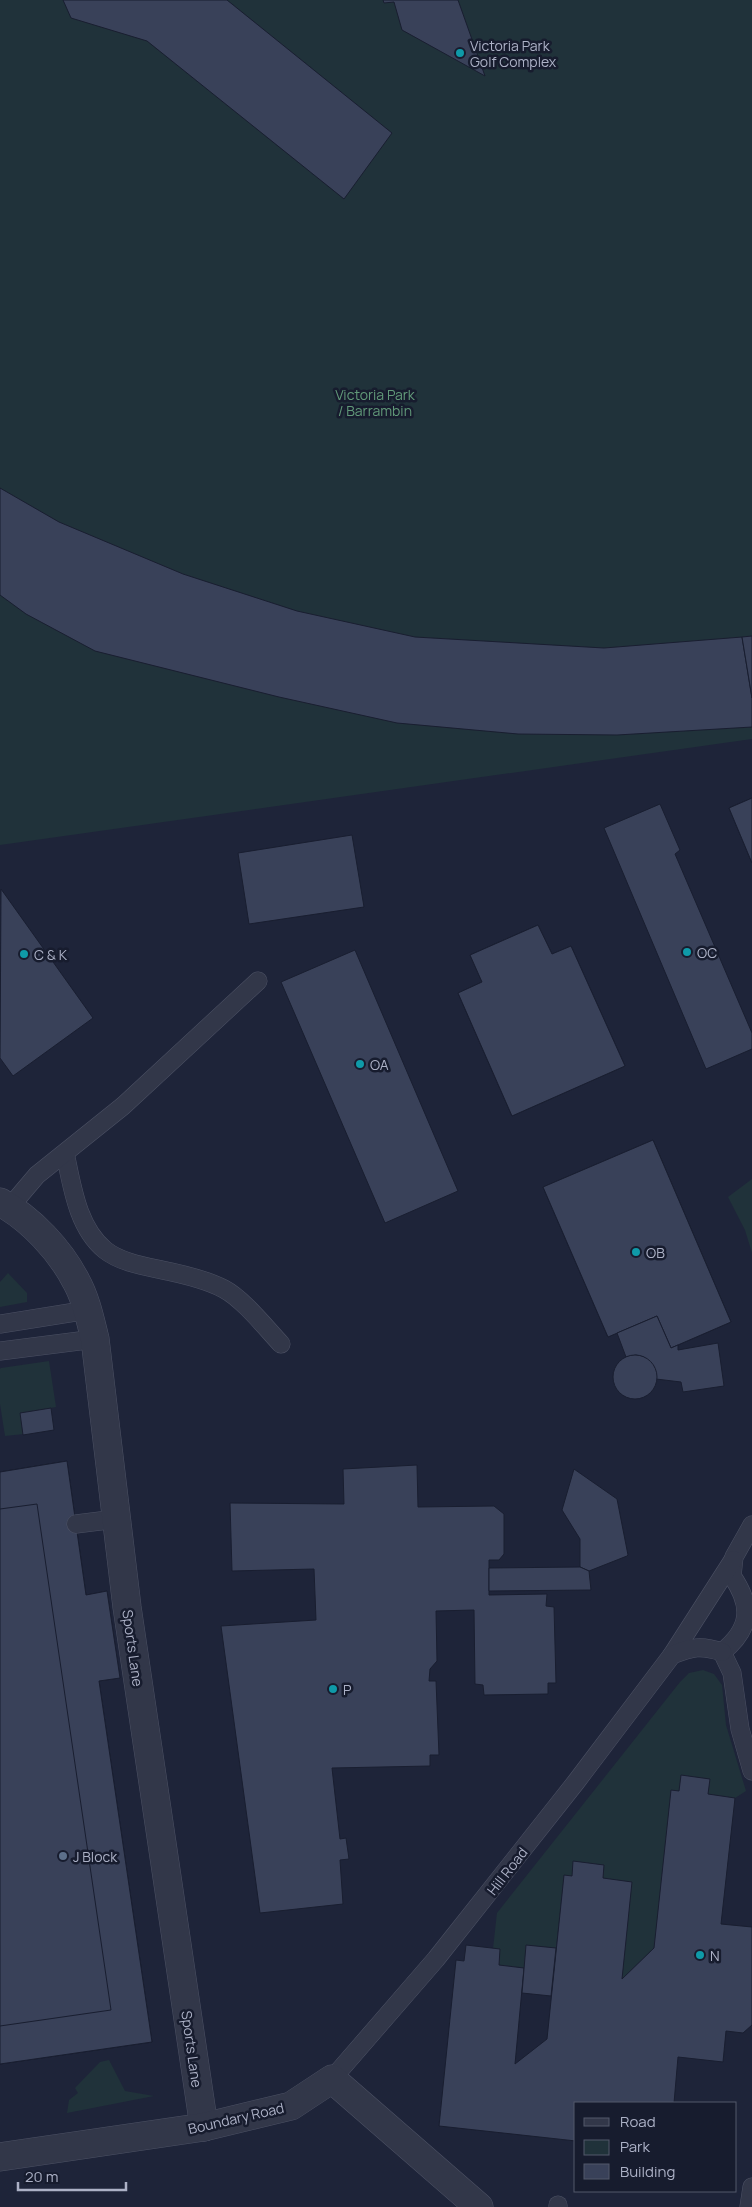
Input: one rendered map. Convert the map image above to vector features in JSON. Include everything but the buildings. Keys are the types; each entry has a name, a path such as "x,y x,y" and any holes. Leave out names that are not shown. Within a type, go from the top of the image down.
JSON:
{"street":[{"name":"Sports Lane","path":"5,1205 35,1228 60,1256 76,1281 88,1310 95,1339 130,1626 204,2127"},
{"name":"Boundary Road","path":"0,2157 204,2127 291,2106 332,2079"},
{"path":"332,2079 479,2207"}],"lane":[{"path":"5,1205 37,1174 123,1106 258,981"},
{"path":"65,1153 73,1190 85,1226 105,1250 134,1264 181,1274 224,1289 254,1314 281,1344"},
{"path":"0,1324 88,1310"},
{"path":"0,1351 95,1339"},
{"path":"76,1524 116,1519"},
{"name":"Hill Road","path":"332,2079 436,1959 581,1776 672,1654 734,1557 752,1525"},
{"path":"722,1652 736,1641 740,1635 747,1623 751,1605 744,1588 732,1576 734,1557"},
{"path":"672,1654 688,1648 706,1646 722,1652 732,1673 740,1729 752,1771"},
{"path":"750,2207 752,2188"}],"green space":[{"name":"Victoria Park / Barrambin","path":"0,0 752,0 752,739 0,845"},
{"path":"752,1179 752,1253 745,1230 728,1197"},
{"path":"8,1273 27,1293 27,1302 0,1307 0,1282"},
{"path":"49,1361 56,1407 20,1413 24,1434 5,1436 0,1404 0,1369"},
{"path":"703,1670 714,1674 722,1685 726,1725 746,1791 735,1798 708,1794 710,1779 681,1775 679,1791 671,1790 654,1948 622,1979 632,1882 603,1878 604,1865 574,1861 572,1876 564,1876 556,1948 527,1945 524,1968 499,1965 500,1949 493,1949 497,1913 680,1682 689,1673"},
{"path":"109,2060 125,2091 154,2096 67,2113 69,2100 78,2093 75,2088 100,2062"}],"place":[{"name":"Victoria Park Golf Complex","path":"460,53"},
{"name":"OC","path":"687,952"},
{"name":"C & K","path":"24,954"},
{"name":"OA","path":"360,1064"},
{"name":"OB","path":"636,1252"},
{"name":"P","path":"333,1689"},
{"name":"J Block","path":"63,1856"},
{"name":"N","path":"700,1955"}]}
